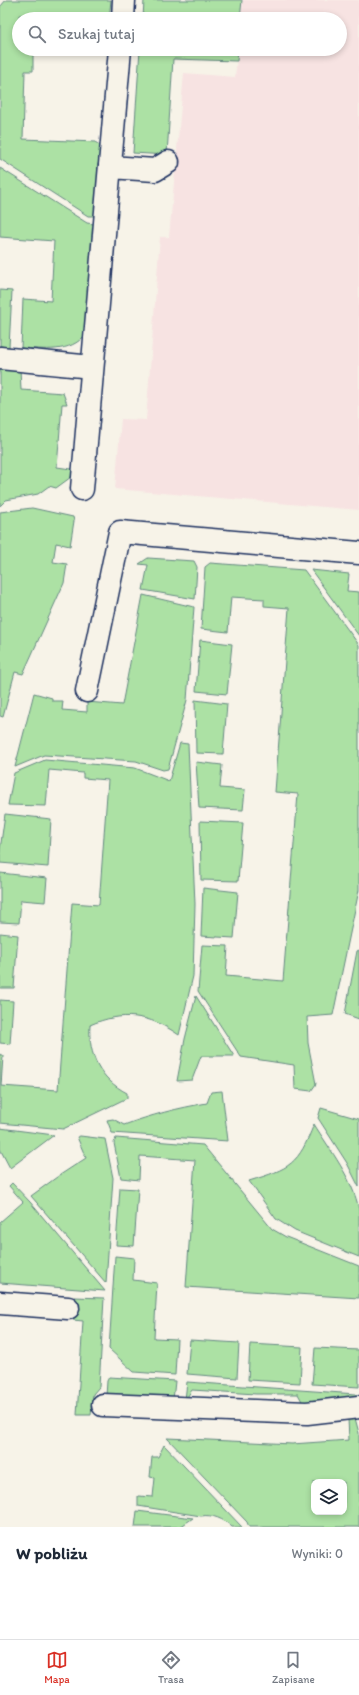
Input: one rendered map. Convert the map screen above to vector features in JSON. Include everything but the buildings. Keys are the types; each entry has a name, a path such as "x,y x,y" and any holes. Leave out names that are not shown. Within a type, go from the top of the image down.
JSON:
{"street":[{"path":"123,12 124,0"},
{"path":"82,489 119,56"},
{"path":"110,167 155,170 168,162"},
{"path":"0,358 92,367"},
{"path":"87,691 120,532 359,553"},
{"path":"0,1303 68,1308"},
{"path":"103,1405 306,1413 359,1407"}],"shaded area":[{"path":"242,0 359,0 359,510 115,489 121,419 146,420 160,237 169,237 184,73 235,77 237,56 347,56 347,12 241,12"}],"green space":[{"path":"6,0 111,0 110,12 12,12 12,56 33,56 33,71 25,71 23,139 95,142 101,146 96,216 88,216 0,159 0,7"},
{"path":"144,0 242,0 241,12 143,12"},
{"path":"140,56 237,56 237,61 173,59 167,155 133,153"},
{"path":"0,168 87,223 94,224 86,334 72,345 56,349 21,348 23,299 51,301 54,241 0,237"},
{"path":"0,290 12,291 9,347 0,346"},
{"path":"0,366 20,368 21,390 63,393 67,404 62,404 57,467 78,470 78,472 56,488 49,486 38,494 6,500 0,506"},
{"path":"32,508 73,517 74,521 70,546 56,543 53,562 67,564 64,583 23,674 15,672 3,717 0,716 0,512"},
{"path":"148,558 194,561 197,567 195,599 143,590 148,565 139,564"},
{"path":"210,563 304,570 359,645 359,890 333,1015 307,1017 308,1043 316,1084 311,1091 295,1089 294,1065 241,1057 198,991 202,945 228,946 226,976 283,981 298,794 275,792 289,608 264,606 264,599 231,597 228,632 201,629 205,567"},
{"path":"311,570 349,574 347,591 359,592 359,636"},
{"path":"143,595 194,607 187,700 168,769 163,770 136,761 44,755 15,767 34,693 52,698 52,701 63,701 62,710 87,712 87,702 122,705"},
{"path":"200,640 232,644 227,694 196,691"},
{"path":"195,700 227,704 223,754 196,753"},
{"path":"180,743 188,744 195,904 193,976 179,1035 157,1023 135,1017 124,1016 90,1025 91,1046 98,1065 110,1081 127,1093 127,1098 63,1129 0,1123 0,1054 3,1056 1,1086 58,1090 72,903 99,905 108,780 83,778 83,773 49,770 46,806 8,805 14,773 45,760 135,768 169,781"},
{"path":"196,762 222,765 220,788 245,790 243,810 199,808"},
{"path":"5,814 51,819 48,867 0,863 0,850"},
{"path":"200,821 243,823 238,881 201,880"},
{"path":"0,873 47,878 45,902 21,900 19,923 0,922"},
{"path":"203,888 238,892 234,938 201,936"},
{"path":"0,933 18,935 14,988 0,988"},
{"path":"359,950 359,1019 345,1014 357,951"},
{"path":"196,996 234,1056 201,1056 192,1080 177,1081 185,1039"},
{"path":"0,1000 13,1001 10,1044 0,1043"},
{"path":"222,1091 228,1141 112,1133 107,1120 113,1119 124,1125 165,1112 207,1103 211,1092"},
{"path":"321,1108 359,1119 359,1187 347,1163 318,1118"},
{"path":"314,1124 340,1165 356,1198 359,1210 359,1257 295,1231 276,1219 249,1181 275,1172 291,1163 303,1148"},
{"path":"0,1128 54,1135 10,1168 0,1149"},
{"path":"80,1136 105,1139 113,1178 106,1283 31,1196 86,1158 77,1137"},
{"path":"116,1138 203,1145 272,1229 286,1237 359,1266 359,1298 186,1287 195,1160 140,1156 139,1180 121,1178 114,1143"},
{"path":"12,1183 30,1202 105,1291 0,1283 0,1222 23,1202 9,1186"},
{"path":"120,1188 138,1189 134,1246 116,1245"},
{"path":"115,1256 134,1258 133,1280 157,1283 154,1338 177,1339 175,1375 134,1372 109,1349"},
{"path":"74,1297 104,1298 99,1387 93,1394 91,1415 77,1415 83,1321 73,1320"},
{"path":"190,1340 239,1343 237,1378 187,1374"},
{"path":"250,1344 302,1347 300,1383 248,1380"},
{"path":"315,1348 359,1350 359,1387 312,1384"},
{"path":"109,1377 175,1381 173,1400 106,1396 107,1381"},
{"path":"187,1382 356,1394 359,1398 304,1405 298,1394 256,1394 192,1390 185,1400"},
{"path":"355,1418 359,1433 359,1527 249,1527 247,1522 167,1438 292,1444 349,1440 348,1419"},
{"path":"164,1445 242,1527 232,1527 222,1519 214,1516 201,1516 138,1506 138,1496 153,1497 155,1478 150,1477 152,1457 158,1457"},
{"path":"137,1511 193,1518 180,1527 135,1527"}]}
